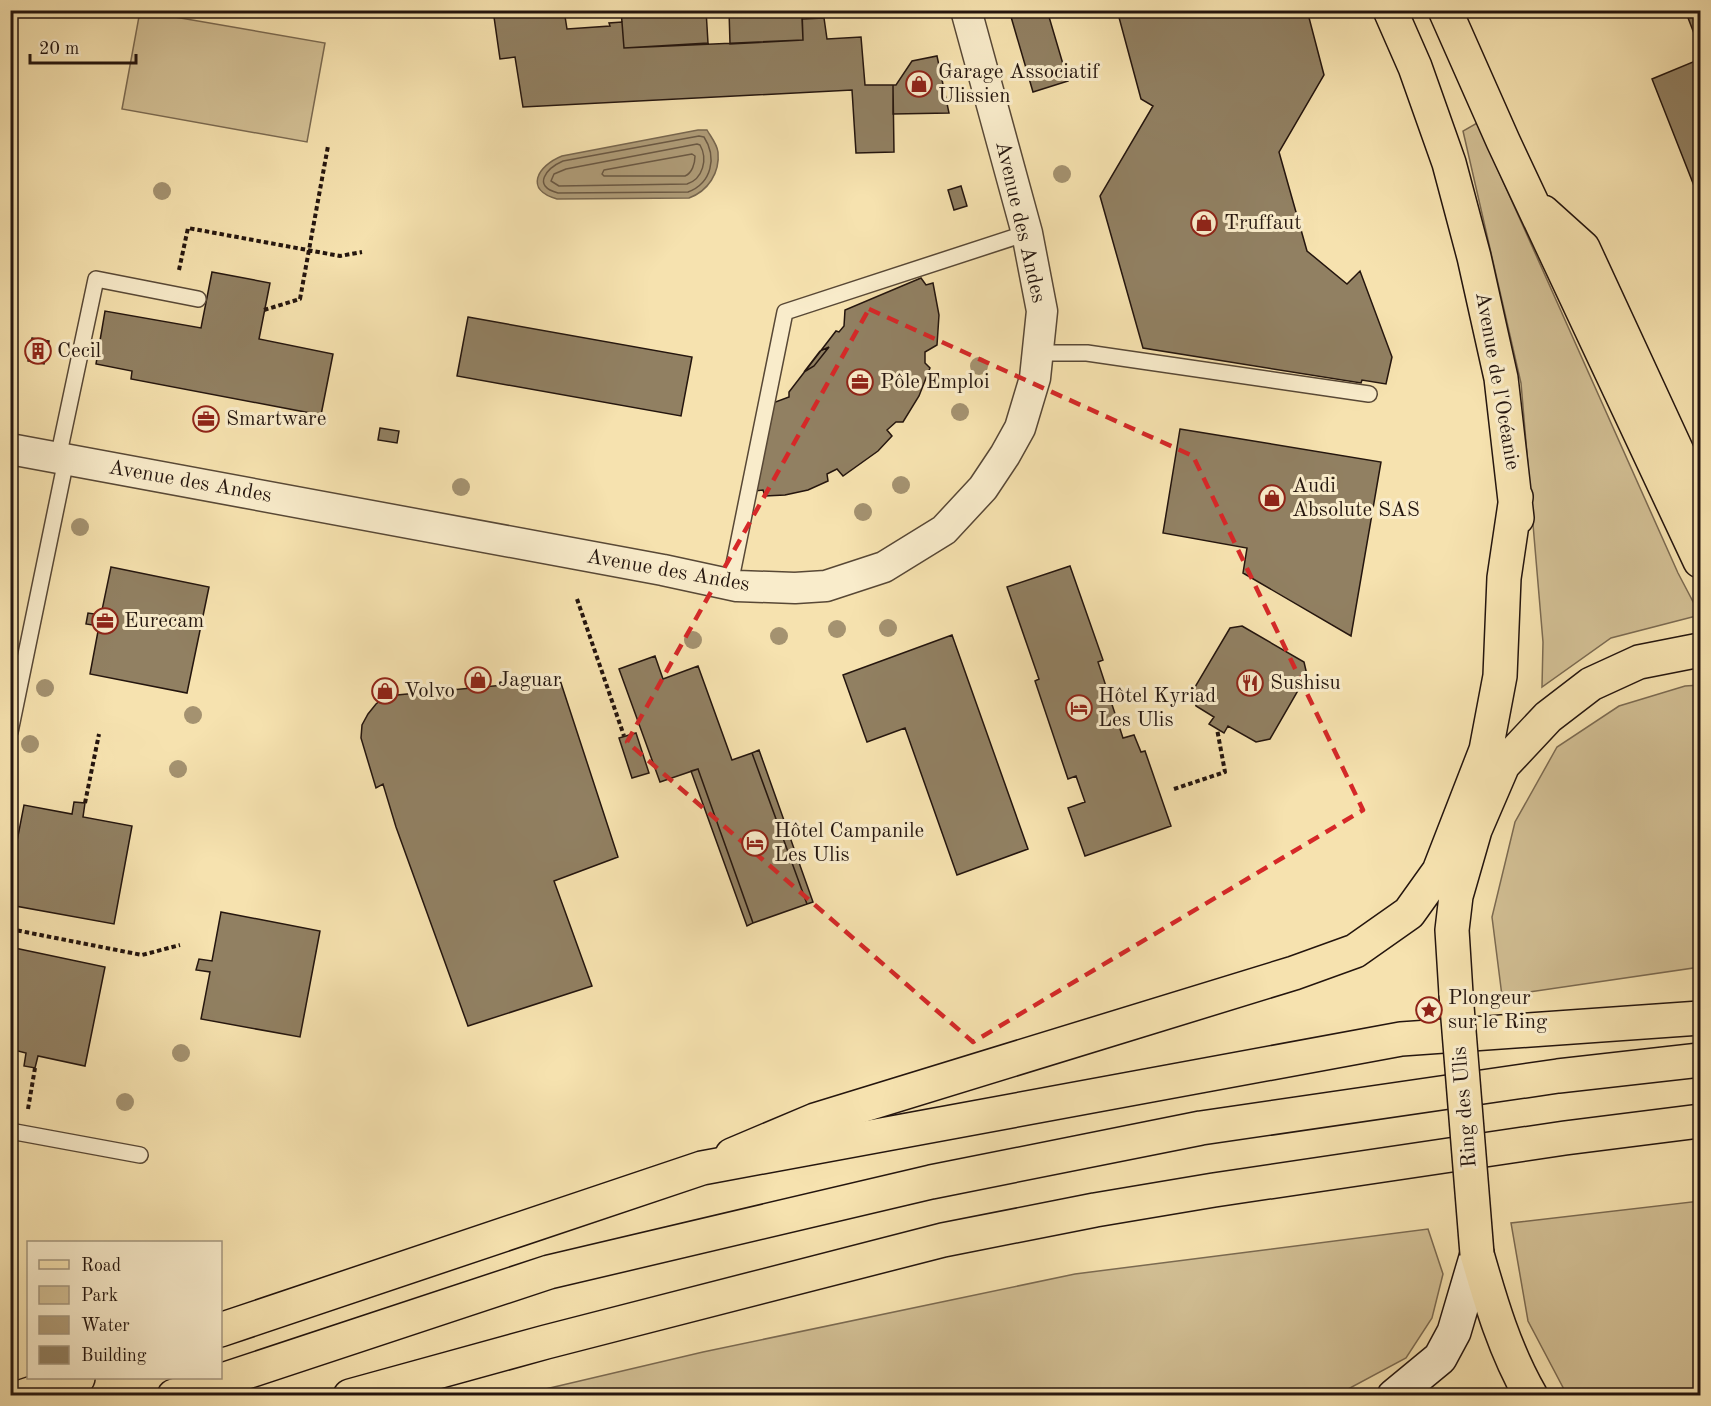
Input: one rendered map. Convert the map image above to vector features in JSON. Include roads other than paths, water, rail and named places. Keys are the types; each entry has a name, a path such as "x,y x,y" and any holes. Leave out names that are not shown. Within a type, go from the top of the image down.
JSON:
{"main road":[{"name":"Avenue de l'Océanie","path":"1390,10 1415,67 1449,163 1472,246 1500,378 1516,497 1520,595 1517,666 1503,765"},
{"path":"1445,10 1701,561"},
{"path":"1533,203 1583,248 1701,501"},
{"path":"222,1329 702,1168 815,1120 1355,951 1409,913 1439,871 1486,750 1500,676 1504,578 1516,497"},
{"name":"Ring des Ulis","path":"1531,1395 1516,1370 1497,1324 1477,1254 1452,930 1456,896 1474,830 1503,765 1548,717 1591,684 1639,662 1701,650"},
{"path":"702,1168 1401,1039 1701,1018"},
{"path":"174,1395 549,1272 931,1182 1201,1128 1558,1076 1701,1060"},
{"path":"350,1395 546,1342 955,1238 1095,1210 1214,1190 1553,1140 1701,1121"},
{"path":"1394,1395 1440,1358 1454,1332 1477,1254"},
{"path":"24,1395 72,1379"}],"street":[{"name":"Avenue des Andes","path":"10,449 730,584 795,588 826,586 884,567 944,530 983,488 1020,428 1035,378 1042,311 1027,233 966,10"}],"lane":[{"path":"730,584 785,312 1027,233"},
{"path":"10,732 96,279 198,299"},
{"path":"1037,353 1087,352 1369,394"},
{"path":"17,1132 140,1155"}],"water":[{"path":"707,130 716,146 718,160 715,174 707,186 689,198 557,199 540,190 537,184 546,166 562,156"}],"place":[{"name":"Garage Associatif Ulissien","path":"919,84"},
{"name":"Truffaut","path":"1204,223"},
{"name":"Cecil","path":"38,351"},
{"name":"Pôle Emploi","path":"860,382"},
{"name":"Smartware","path":"206,419"},
{"name":"Audi Absolute SAS","path":"1272,498"},
{"name":"Eurecam","path":"105,621"},
{"name":"Jaguar","path":"478,680"},
{"name":"Sushisu","path":"1250,683"},
{"name":"Volvo","path":"385,691"},
{"name":"Hôtel Kyriad Les Ulis","path":"1079,708"},
{"name":"Hôtel Campanile Les Ulis","path":"755,843"},
{"name":"Plongeur sur le Ring","path":"1429,1010"}]}
